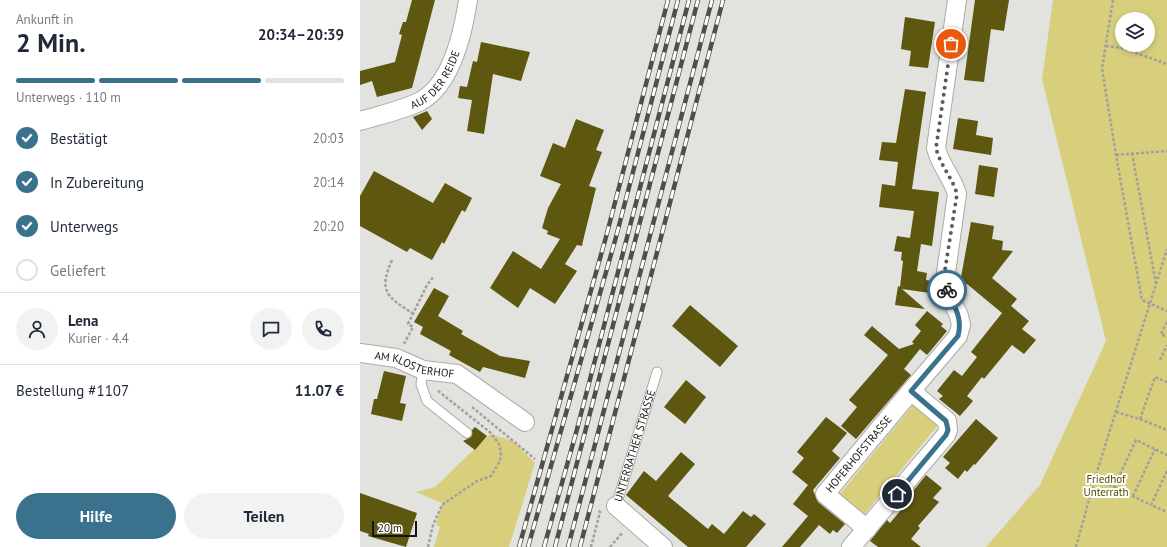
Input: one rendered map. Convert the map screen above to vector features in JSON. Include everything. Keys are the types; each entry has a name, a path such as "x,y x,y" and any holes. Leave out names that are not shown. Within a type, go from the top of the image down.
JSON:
{"street":[{"name":"AUF DER REIDE","path":"360,121 420,102 432,93 442,82 458,46 468,0"},
{"name":"HOFERHOFSTRASSE","path":"867,529 825,494 958,336 961,325 945,280 957,194 954,185 938,160 936,148 957,0"},
{"name":"AM KLOSTERHOF","path":"360,353 396,358 423,370 457,374 525,422"},
{"path":"851,547 946,435 948,430 946,421 911,391"},
{"name":"UNTERRATHER STRASSE","path":"616,506 663,547"}],"lane":[{"path":"423,370 421,384 427,401 467,433"},
{"name":"UNTERRATHER STRASSE","path":"616,506 657,372"}],"path":[{"path":"1113,0 1102,69 1116,155 1142,300 1167,311"},
{"path":"1106,46 1122,48 1167,64"},
{"path":"1116,155 1167,151"},
{"path":"1132,154 1156,284"},
{"path":"1076,547 1095,478 1167,250"},
{"path":"392,260 384,281 386,290 390,297 398,304 414,314"},
{"path":"396,358 413,327 408,324 427,285 434,276"},
{"path":"1167,322 1161,334 1167,337"},
{"path":"1160,360 1167,345"},
{"path":"1140,419 1155,377 1167,382"},
{"path":"469,404 535,459"},
{"path":"1116,412 1140,419 1167,430"},
{"path":"1114,487 1136,440 1167,455"},
{"path":"1133,496 1155,450"},
{"path":"1151,505 1167,471"},
{"path":"1095,478 1167,512"},
{"path":"428,547 433,525 442,505 477,481"},
{"path":"591,547 600,512 598,510"}],"green space":[{"name":"Friedhof Unterrath","path":"1053,0 1167,0 1167,547 986,547 1040,485 1106,341 1042,79"},
{"path":"913,405 938,425 864,515 840,494"},
{"path":"490,434 513,441 535,463 509,547 434,547 440,527 436,525 442,503 416,492 435,487"}],"building":[{"path":"412,0 435,0 412,88 377,97 372,81 360,85 360,71 395,62 402,35 399,34 403,22 406,22"},
{"path":"975,0 1009,0 1004,31 991,29 984,82 964,80"},
{"path":"905,17 935,22 928,68 909,66 911,51 901,49"},
{"path":"481,42 530,52 521,81 493,74 484,134 467,131 472,100 458,98 460,86 467,87 473,61 477,62"},
{"path":"905,89 926,92 912,189 939,192 932,246 921,244 917,271 927,273 926,280 932,281 930,293 902,289 925,309 895,305 898,286 900,287 903,261 901,260 902,252 894,251 897,236 910,238 914,211 879,207 882,184 895,186 898,162 879,160 882,142 896,143"},
{"path":"427,111 432,119 422,130 413,117"},
{"path":"958,118 978,121 976,135 993,138 991,155 953,149"},
{"path":"576,119 604,130 596,150 602,152 589,186 596,188 582,246 577,245 565,264 577,271 555,304 530,288 518,308 490,288 513,251 541,269 560,239 547,234 548,231 542,228 548,208 561,184 540,176 553,143 565,148"},
{"path":"979,165 998,168 994,197 975,194"},
{"path":"374,171 433,203 445,183 472,198 465,212 462,210 444,244 442,242 432,260 410,248 407,252 360,226 360,196"},
{"path":"971,222 994,226 992,239 1003,241 1002,250 1013,251 992,278 1017,299 1011,306 1029,321 1022,329 1036,340 1024,354 1012,345 984,379 982,377 967,396 973,401 960,416 939,399 943,396 937,391 954,370 962,376 977,357 971,352 1002,313 967,284 960,283"},
{"path":"434,288 449,296 438,316 463,331 461,334 500,356 530,361 525,378 483,367 480,372 449,355 451,351 420,334 423,327 414,322"},
{"path":"690,305 738,346 720,367 672,326"},
{"path":"927,311 943,324 941,326 947,331 927,355 920,349 904,369 911,375 856,439 841,426 857,407 849,400 888,355 864,335 872,326 899,349 914,344 912,342 921,331 915,325"},
{"path":"384,371 406,376 400,403 406,404 402,421 371,414 374,399 377,399"},
{"path":"686,380 706,397 685,424 664,407"},
{"path":"826,417 847,433 832,451 840,458 813,490 818,502 845,524 837,533 833,530 830,534 819,525 800,547 782,547 808,516 793,504 808,485 792,472 804,458 797,452"},
{"path":"976,419 998,438 975,465 974,464 967,472 965,470 958,479 945,468 950,463 943,457"},
{"path":"475,427 487,436 475,450 463,441 471,437 472,430"},
{"path":"681,452 695,464 668,496 708,529 712,524 724,534 743,511 751,517 754,514 766,524 746,547 688,547 626,495 644,471 656,481"},
{"path":"926,475 942,488 933,498 939,502 918,526 920,528 911,539 921,547 878,547 870,541 887,520 890,523 911,498 909,496"},
{"path":"360,493 417,513 406,547 368,536 369,534 360,531"}],"railway":[{"path":"519,547 606,237 668,0"},
{"path":"528,547 616,237 678,0"},
{"path":"544,547 576,433 689,0"},
{"path":"555,547 698,0"},
{"path":"568,547 712,0"},
{"path":"580,547 723,0"}],"way so far":[{"path":"947,290 945,270 957,194 954,185 938,160 936,148 951,44"}],"route":[{"path":"897,494 946,435 948,430 946,421 911,391 958,336 961,325 959,316 947,290"}]}
